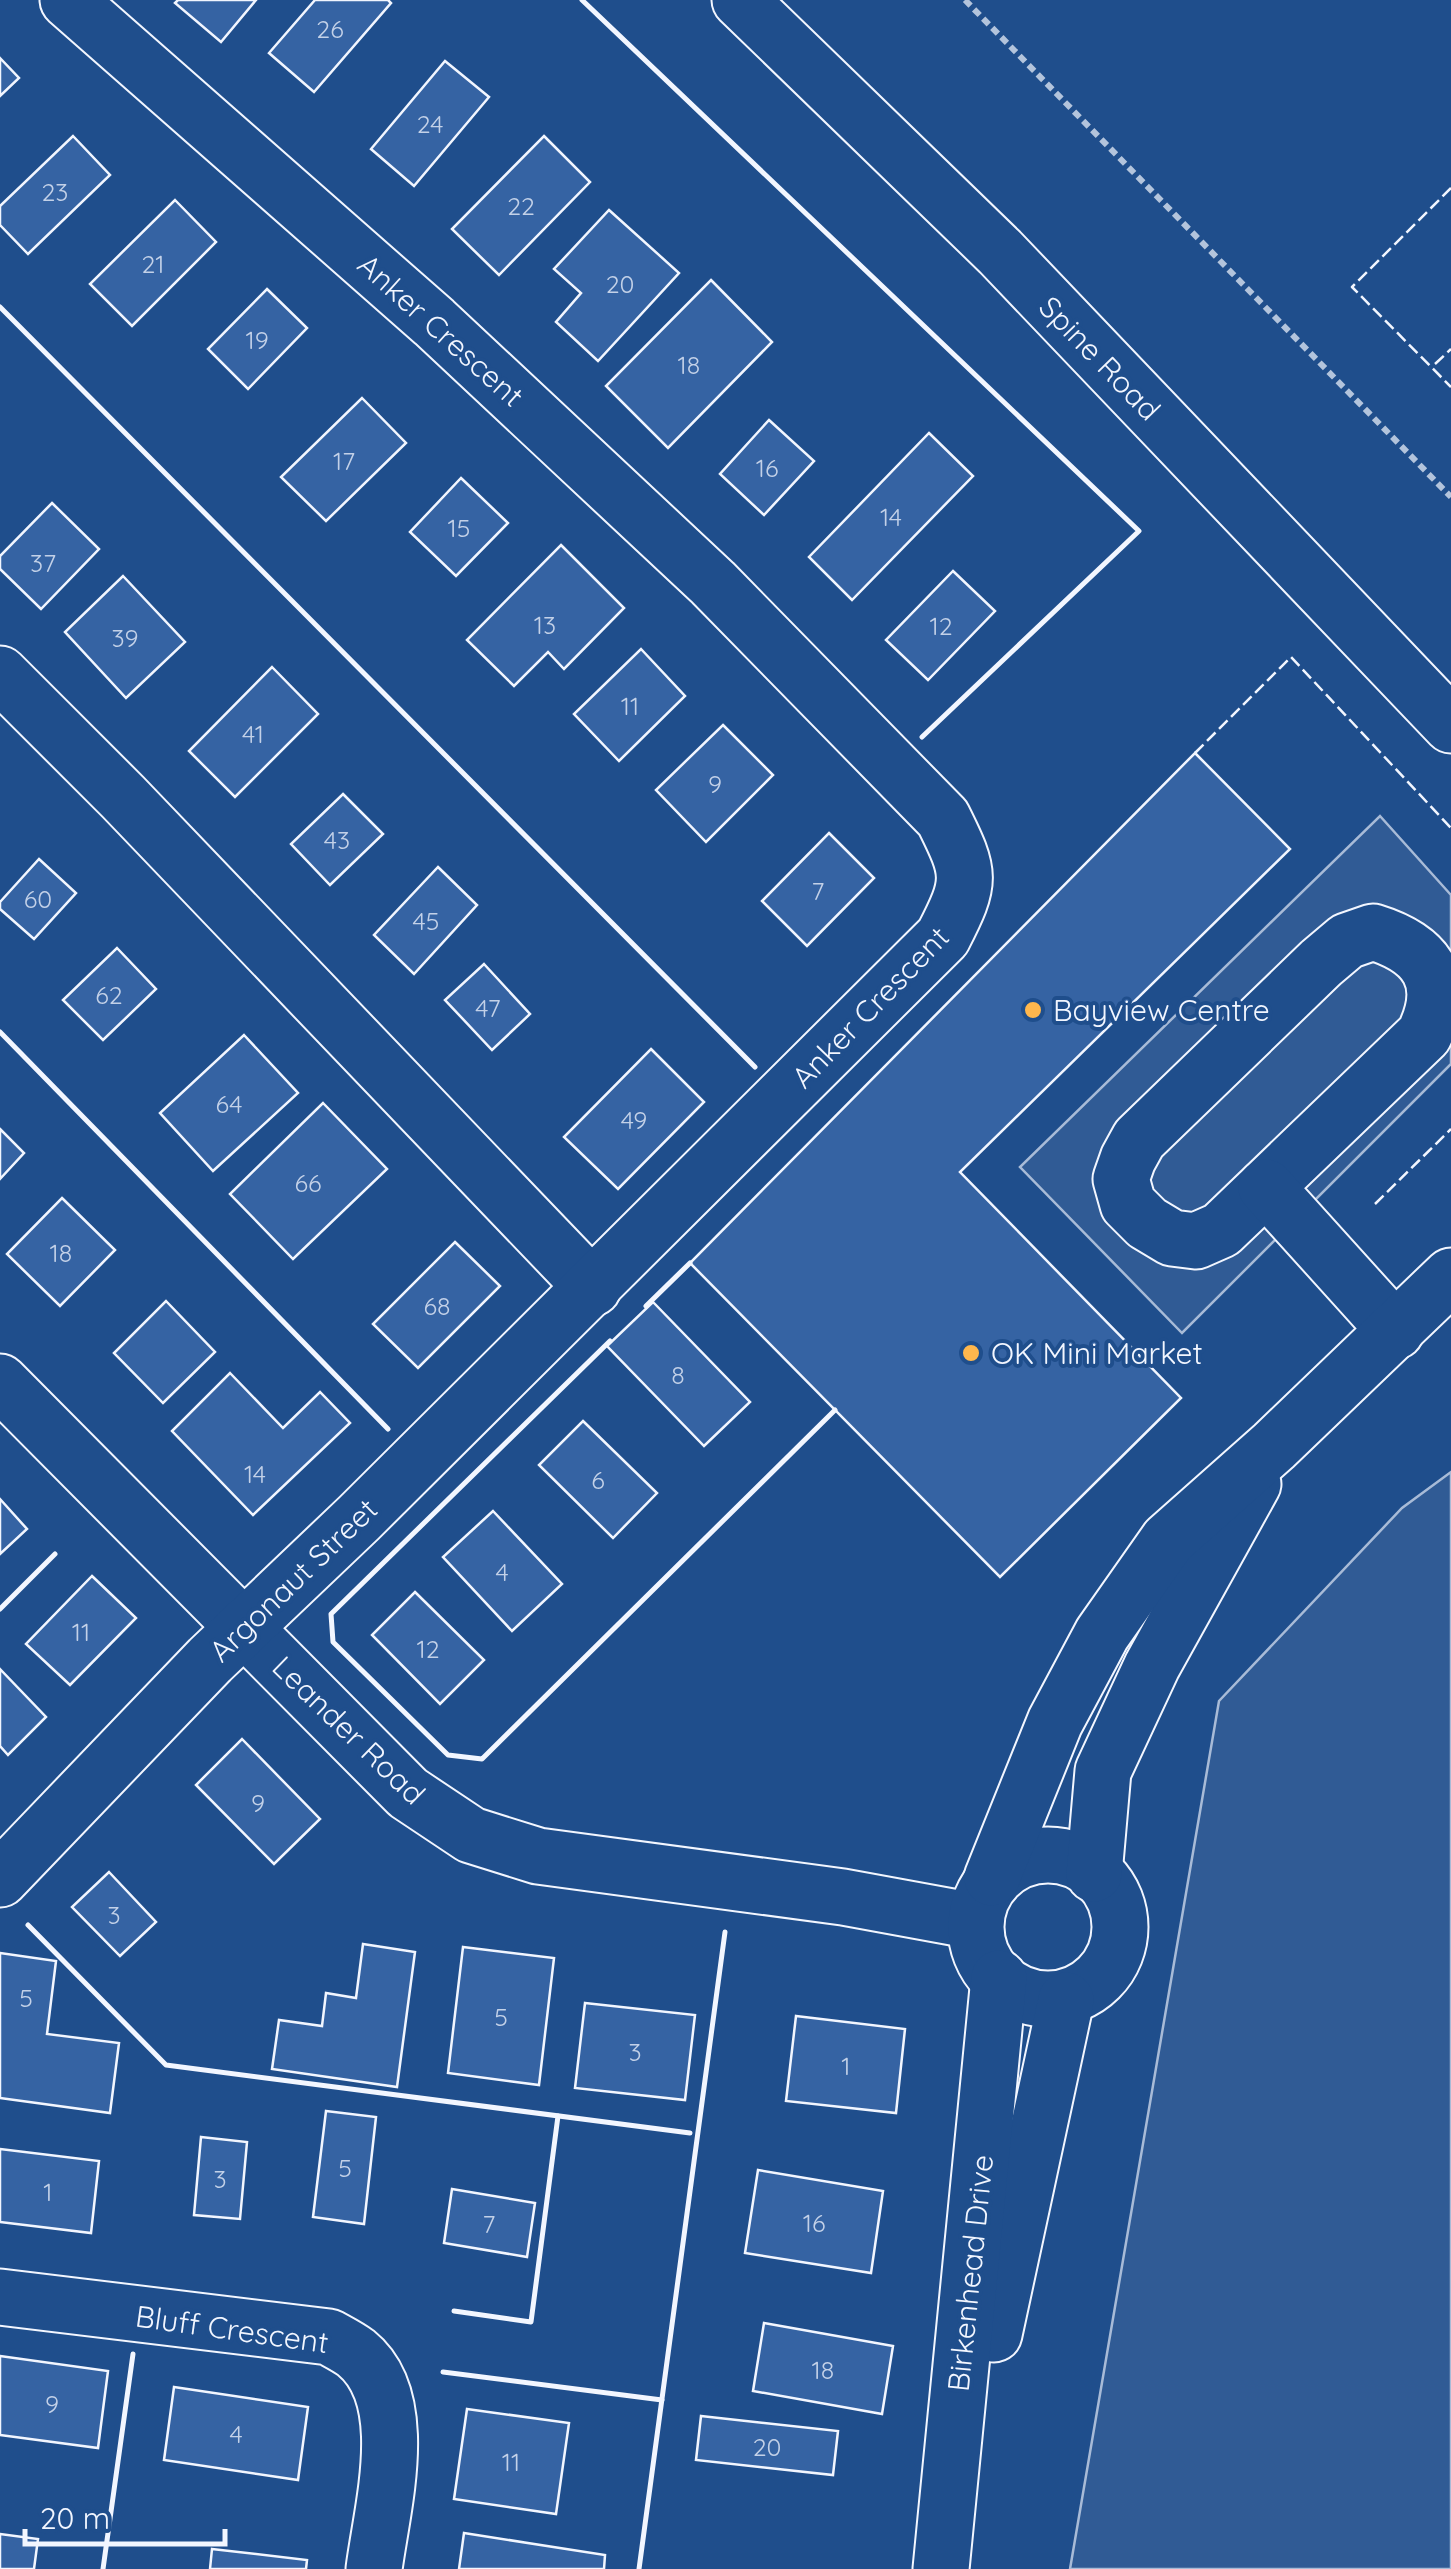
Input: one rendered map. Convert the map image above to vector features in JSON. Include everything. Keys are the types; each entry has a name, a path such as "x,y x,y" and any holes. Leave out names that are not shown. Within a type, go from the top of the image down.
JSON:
{"street":[{"name":"Anker Crescent","path":"68,0 434,322 713,583 943,818 963,857 964,896 943,937 592,1288"},
{"name":"Spine Road","path":"740,0 1000,252 1451,725"},
{"path":"0,674 123,796 592,1288"},
{"path":"1373,932 1399,940 1429,968 1436,987 1436,1011 1424,1036 1266,1187 1222,1230 1196,1241 1172,1238 1146,1223 1128,1204 1121,1179 1139,1139 1321,963 1348,941 1373,932"},
{"path":"1266,1187 1396,1331"},
{"path":"983,1899 1031,1855 1077,1859 1112,1889 1123,1934 1105,1976 1066,2000 1020,1995 985,1965 983,1899 1055,1722 1102,1634 1168,1540 1274,1446 1451,1276"},
{"name":"Argonaut Street","path":"0,1879 242,1627 359,1518 592,1288"},
{"name":"Leander Road","path":"0,1382 408,1793 471,1835 538,1856 843,1897 983,1899"},
{"path":"1094,1874 1103,1771 1152,1666 1274,1446"},
{"name":"Birkenhead Drive","path":"942,2569 999,1978"},
{"name":"Birkenhead Drive","path":"942,2569 1066,2000"},
{"name":"Bluff Crescent","path":"0,2298 329,2337 358,2355 380,2386 390,2415 374,2569"}],"path":[{"path":"965,0 1451,497"}],"shaded area":[{"path":"1380,816 1451,895 1451,1064 1182,1333 1020,1167"},
{"path":"1451,1472 1451,2569 1070,2569 1219,1701 1402,1508"}],"building":[{"path":"256,0 221,42 175,3"},
{"path":"315,0 391,3 314,92 269,53"},
{"path":"0,58 19,78 0,96"},
{"path":"445,61 489,97 414,186 371,149"},
{"path":"73,136 110,175 28,254 0,225 0,206"},
{"path":"544,136 590,182 499,275 452,229"},
{"path":"175,200 216,242 132,326 90,284"},
{"path":"609,210 679,273 598,361 556,322 581,293 554,269"},
{"path":"711,280 772,342 668,448 606,386"},
{"path":"267,289 307,328 248,389 208,349"},
{"path":"362,398 406,443 326,521 281,477"},
{"path":"769,420 814,461 764,515 720,474"},
{"path":"929,433 973,476 852,600 809,557"},
{"path":"461,478 508,523 456,576 410,532"},
{"path":"52,503 99,549 41,609 0,569 0,556"},
{"path":"561,545 624,608 564,669 548,652 514,686 467,640"},
{"path":"953,571 995,611 928,680 886,640"},
{"path":"123,576 185,642 126,698 65,632"},
{"path":"641,649 685,696 619,761 574,714"},
{"path":"272,667 318,714 235,797 189,751"},
{"path":"723,725 773,775 706,842 656,790"},
{"name":"Bayview Centre","path":"1195,753 1290,849 960,1172 1181,1398 1000,1577 690,1263"},
{"path":"343,794 383,834 330,885 291,844"},
{"path":"829,833 874,878 807,946 762,901"},
{"path":"39,859 76,893 34,939 0,909 0,902"},
{"path":"438,867 477,905 414,974 374,935"},
{"path":"117,948 156,989 103,1040 63,1000"},
{"path":"484,964 530,1014 492,1050 445,1000"},
{"path":"244,1035 298,1093 213,1171 160,1113"},
{"path":"651,1049 704,1102 618,1189 564,1137"},
{"path":"323,1103 387,1169 293,1259 230,1194"},
{"path":"0,1129 24,1153 0,1179"},
{"path":"62,1198 115,1250 60,1306 7,1254"},
{"path":"455,1242 500,1286 418,1368 373,1324"},
{"path":"166,1301 215,1352 163,1403 114,1353"},
{"path":"653,1302 750,1402 704,1446 607,1346"},
{"path":"230,1373 283,1428 320,1392 350,1423 253,1515 172,1431"},
{"path":"583,1421 657,1493 613,1538 539,1465"},
{"path":"0,1499 27,1529 0,1554"},
{"path":"493,1511 562,1584 512,1631 443,1557"},
{"path":"92,1576 136,1618 70,1685 26,1644"},
{"path":"415,1592 484,1660 440,1704 372,1635"},
{"path":"0,1669 46,1717 8,1755 0,1746"},
{"path":"242,1739 320,1819 274,1864 196,1785"},
{"path":"109,1872 156,1922 120,1956 72,1907"},
{"path":"363,1944 415,1952 397,2087 272,2069 279,2020 322,2026 326,1993 356,1998"},
{"path":"463,1947 554,1958 539,2085 448,2073"},
{"path":"0,1953 56,1961 47,2034 119,2043 110,2113 0,2098"},
{"path":"585,2003 695,2015 685,2100 575,2088"},
{"path":"796,2016 905,2029 896,2113 786,2101"},
{"path":"326,2111 376,2117 364,2224 313,2217"},
{"path":"201,2137 247,2142 240,2219 194,2215"},
{"path":"0,2149 99,2161 91,2233 0,2222"},
{"path":"758,2170 883,2191 871,2273 745,2253"},
{"path":"452,2189 535,2203 527,2257 444,2243"},
{"path":"764,2323 893,2346 882,2414 753,2391"},
{"path":"0,2356 108,2371 98,2448 0,2435"},
{"path":"174,2387 308,2407 298,2480 164,2460"},
{"path":"467,2409 569,2423 556,2514 454,2499"},
{"path":"701,2416 838,2431 833,2475 696,2460"},
{"path":"464,2533 605,2555 604,2569 459,2569"},
{"path":"0,2534 38,2539 34,2569 0,2569"},
{"path":"212,2549 307,2560 306,2569 210,2569"}],"fence":[{"path":"1451,188 1352,287 1451,387"},
{"path":"1435,364 1451,349"},
{"path":"1195,753 1291,657 1451,828"},
{"path":"1375,1204 1451,1129"}],"wall":[{"path":"582,0 1139,531 922,737"},
{"path":"0,307 755,1067"},
{"path":"0,1032 388,1429"},
{"path":"646,1306 690,1263"},
{"path":"610,1341 331,1614 333,1642 448,1755 482,1759 835,1410"},
{"path":"0,1609 55,1554"},
{"path":"28,1925 166,2065 690,2133"},
{"path":"639,2569 725,1932"},
{"path":"454,2311 531,2322 558,2116"},
{"path":"103,2569 133,2354"},
{"path":"443,2372 662,2400"}],"place":[{"name":"Bayview Centre","path":"1033,1010"},
{"name":"OK Mini Market","path":"971,1353"}]}
